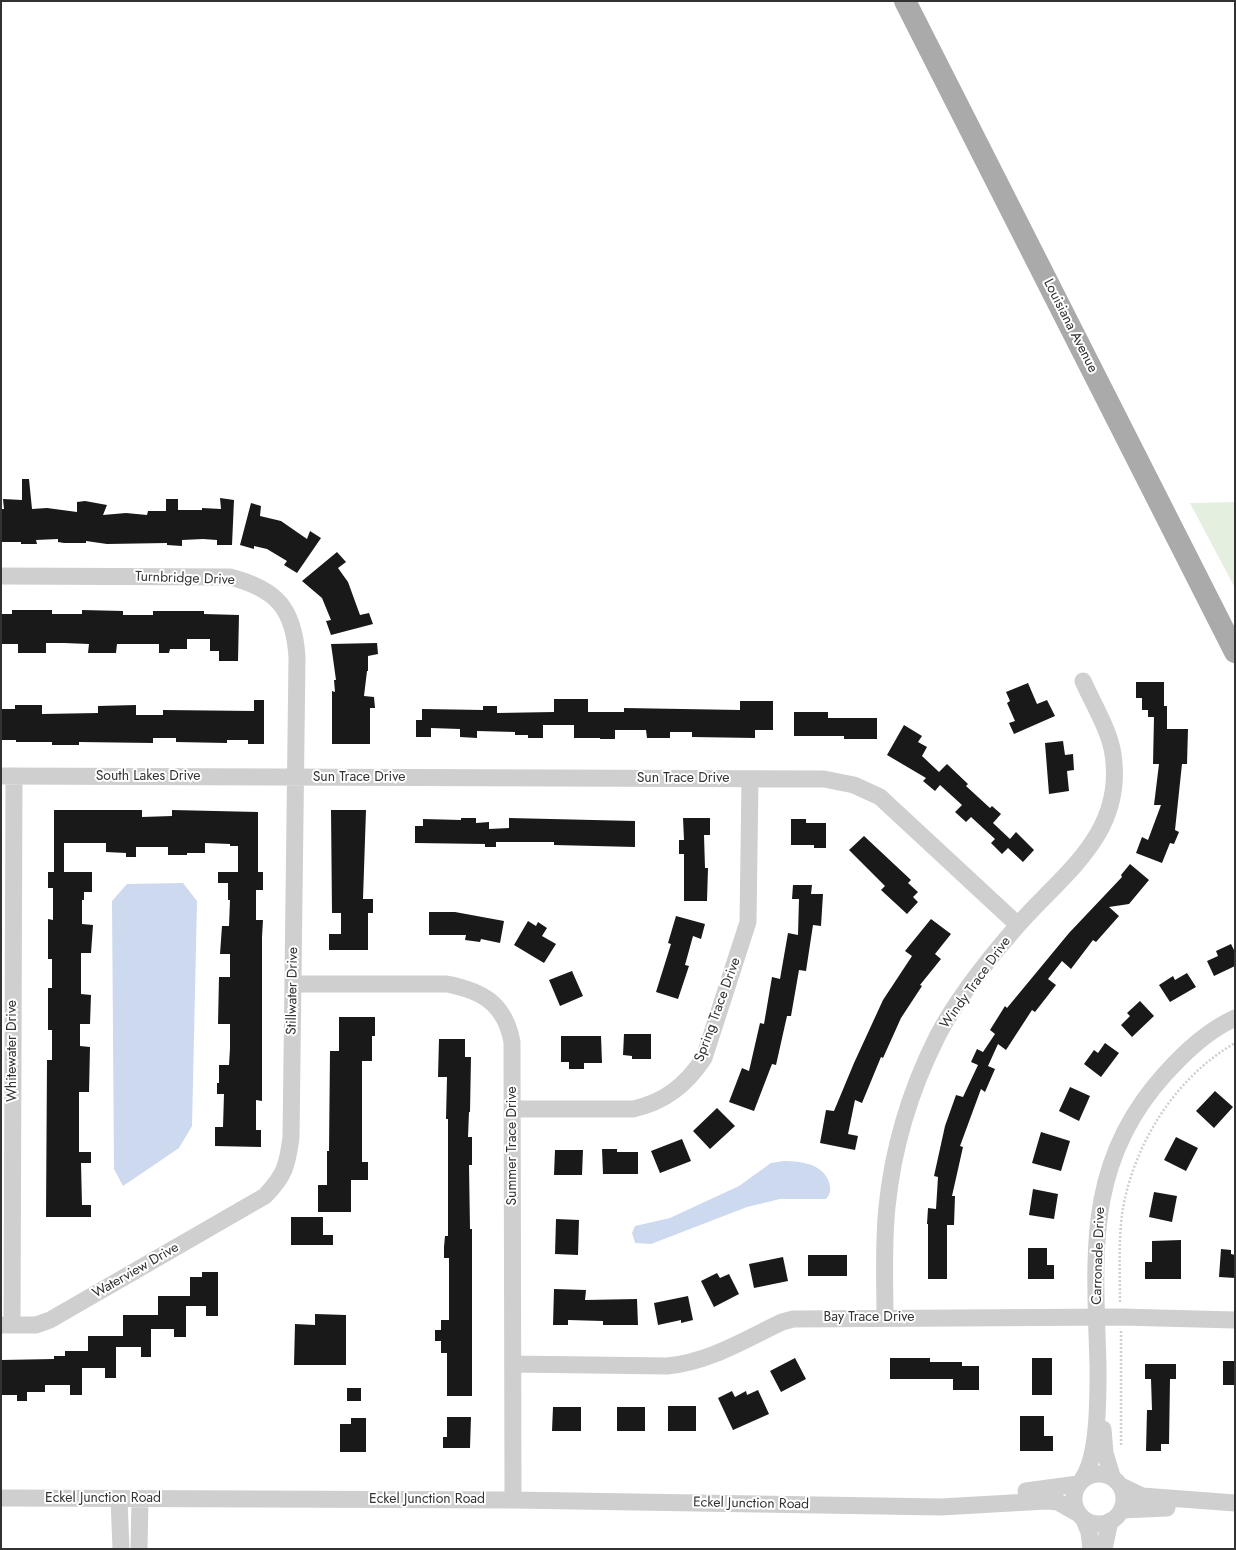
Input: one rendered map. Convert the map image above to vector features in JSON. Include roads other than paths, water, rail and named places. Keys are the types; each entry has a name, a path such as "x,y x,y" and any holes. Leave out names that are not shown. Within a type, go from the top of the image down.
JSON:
{"main road":[{"name":"Louisiana Avenue","path":"905,1 1235,652"}],"street":[{"name":"Turnbridge Drive","path":"1,576 230,578 250,582 266,590 280,604 291,620 296,637 295,777"},
{"name":"Windy Trace Drive","path":"885,1318 887,1209 899,1137 910,1098 938,1035 955,1007 1018,925 1091,847 1110,811 1115,770 1113,752 1108,735 1083,682"},
{"name":"South Lakes Drive","path":"8,776 295,777"},
{"name":"Whitewater Drive","path":"6,1325 8,776"},
{"name":"Sun Trace Drive","path":"295,777 840,781 880,797 1018,925"},
{"name":"Stillwater Drive","path":"265,1196 278,1182 288,1165 291,1138 295,777"},
{"name":"Spring Trace Drive","path":"512,1109 633,1109 652,1104 673,1093 695,1072 704,1058 748,922 750,780"},
{"name":"Summer Trace Drive","path":"293,984 447,984 467,988 479,993 498,1007 510,1028 512,1042 513,1500"},
{"name":"Carronade Drive","path":"1080,1481 1090,1467 1098,1401 1097,1230 1106,1175 1123,1133 1150,1090 1201,1038 1235,1018"},
{"name":"Waterview Drive","path":"6,1325 36,1324 50,1320 265,1196"},
{"name":"Bay Trace Drive","path":"513,1364 667,1366 685,1364 701,1360 782,1322 793,1319 1097,1317 1235,1320"},
{"name":"Carronade Drive","path":"1098,1401 1105,1453 1116,1481"},
{"name":"Eckel Junction Road","path":"852,1505 1038,1490 1080,1481 1097,1473 1116,1481 1142,1496 1235,1503"},
{"path":"1080,1481 1073,1499 1089,1532 1091,1549"},
{"path":"1104,1549 1124,1494 1116,1481"},
{"name":"Eckel Junction Road","path":"1,1498 513,1500 941,1507 1046,1501 1058,1502 1081,1517 1098,1524 1116,1516 1157,1507 1235,1511"},
{"path":"119,1499 120,1549"},
{"path":"139,1549 140,1499"}],"water":[{"path":"183,883 197,901 192,1126 179,1148 123,1186 114,1169 112,901 127,884"},
{"path":"784,1161 804,1163 817,1167 822,1171 829,1182 830,1187 830,1193 826,1199 780,1199 747,1207 651,1244 635,1243 632,1233 635,1226 670,1218 739,1186 771,1163"}]}
